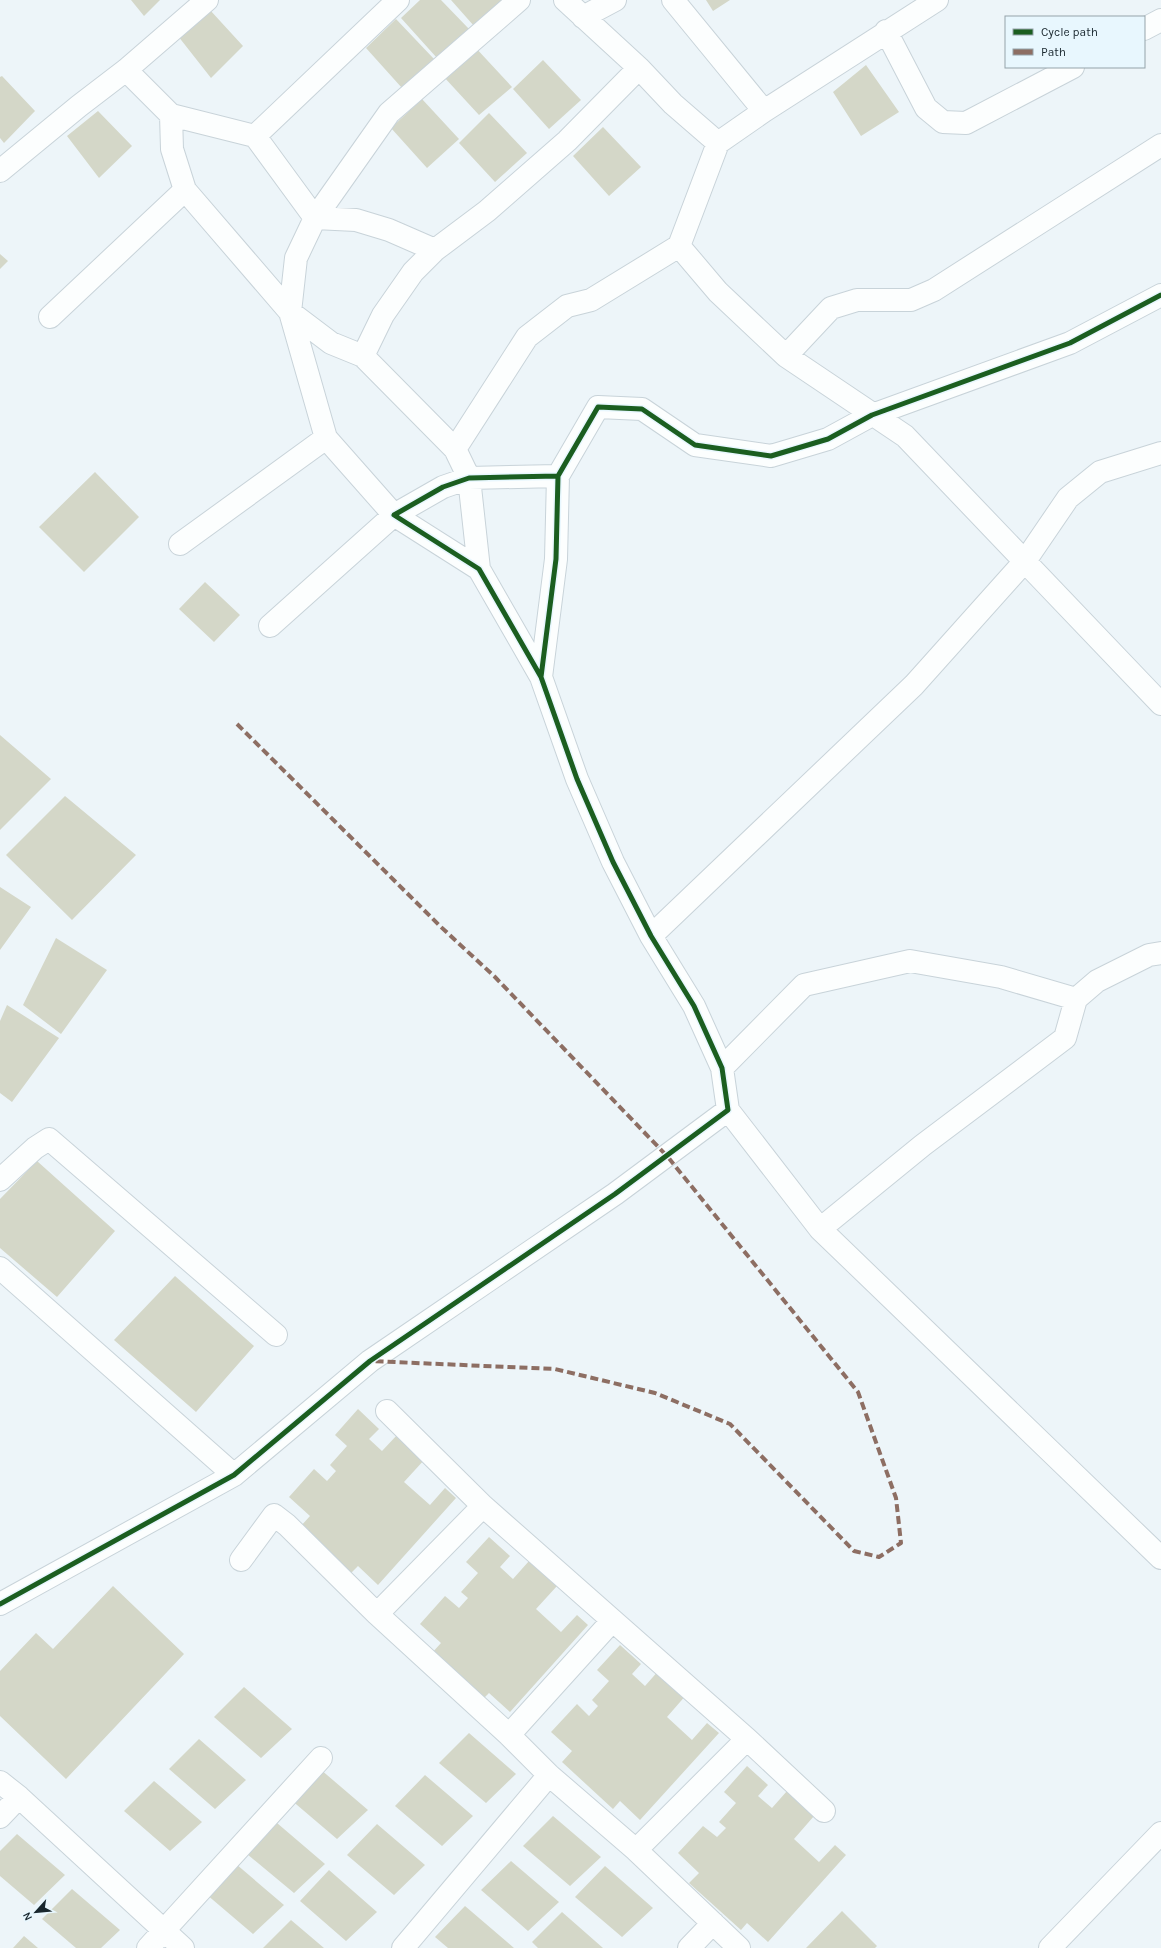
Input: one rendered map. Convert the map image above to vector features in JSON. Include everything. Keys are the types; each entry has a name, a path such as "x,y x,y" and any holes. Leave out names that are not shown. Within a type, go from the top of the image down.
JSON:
{"street":[{"path":"0,171 79,106 126,70 207,0"},
{"path":"255,136 398,0"},
{"path":"479,569 394,515 326,438 290,312 296,258 315,218 390,113 519,0"},
{"path":"565,0 639,68 673,104 718,143"},
{"path":"583,17 615,0"},
{"path":"673,0 764,111"},
{"path":"455,449 528,336 567,306 591,300 679,246 718,143 764,111 937,0"},
{"path":"1145,28 1161,20"},
{"path":"886,32 926,108 943,122 966,123 1071,68"},
{"path":"363,356 382,315 413,272 435,250 487,211 567,141 639,68"},
{"path":"126,70 171,115 255,136 315,218"},
{"path":"171,115 172,149 185,190 290,312 331,342 363,356 455,449 469,478 479,569 541,676 577,779 607,848 651,936 694,1006 722,1068 728,1110 820,1229 1161,1558"},
{"path":"786,356 831,308 857,300 911,300 934,290 1161,145"},
{"path":"50,317 185,190"},
{"path":"315,218 356,220 389,230 435,250"},
{"path":"679,246 718,292 786,356 872,416 905,436 1161,704"},
{"path":"541,676 556,559 558,476 598,407 642,409 695,445 771,456 828,439 872,416 1070,343 1161,295"},
{"path":"180,544 326,438"},
{"path":"651,936 914,685 1025,561 1068,498 1100,472 1161,452"},
{"path":"270,626 394,515 443,487 469,478 558,476"},
{"path":"820,1229 923,1144 1064,1038 1076,999 1097,980 1149,955 1161,953"},
{"path":"722,1068 804,985 910,961 1001,977 1076,999"},
{"path":"0,1604 234,1475 370,1361 615,1194 728,1110"},
{"path":"0,1180 35,1148 49,1138 276,1335"},
{"path":"0,1268 234,1475"},
{"path":"387,1411 482,1506 747,1739 824,1811"},
{"path":"377,1614 482,1506"},
{"path":"241,1560 274,1515 287,1525 377,1614 509,1735 549,1776 636,1850 739,1948"},
{"path":"509,1735 612,1621"},
{"path":"636,1850 747,1739"},
{"path":"148,1948 321,1758"},
{"path":"403,1948 549,1776"},
{"path":"0,1782 19,1797 183,1948"},
{"path":"0,1817 19,1797"},
{"path":"1050,1948 1161,1833"},
{"path":"689,1948 713,1924"}],"building":[{"path":"131,0 160,0 144,16"},
{"path":"420,0 441,0 469,29 437,58 401,18"},
{"path":"451,0 504,0 474,26"},
{"path":"706,0 730,0 713,11"},
{"path":"210,10 243,46 211,78 178,36"},
{"path":"396,19 434,59 402,88 366,48"},
{"path":"474,46 512,87 479,115 443,76"},
{"path":"543,60 581,100 549,129 513,89"},
{"path":"866,65 899,112 861,136 833,92"},
{"path":"2,76 35,111 4,143 0,138 0,77"},
{"path":"422,99 459,139 427,168 391,128"},
{"path":"98,111 132,146 99,178 67,136"},
{"path":"489,113 527,153 495,182 459,143"},
{"path":"603,127 641,167 609,196 573,156"},
{"path":"0,254 8,261 0,269"},
{"path":"95,472 139,517 84,572 39,527"},
{"path":"205,582 240,615 214,642 179,609"},
{"path":"0,735 51,779 0,830"},
{"path":"65,796 136,855 72,920 6,855"},
{"path":"0,887 31,907 0,950"},
{"path":"56,938 107,970 61,1034 23,1005"},
{"path":"7,1005 59,1038 12,1102 0,1093 0,1021"},
{"path":"37,1161 115,1231 57,1297 0,1248 0,1199"},
{"path":"175,1276 254,1346 196,1412 114,1340"},
{"path":"358,1409 379,1429 369,1439 382,1451 398,1434 425,1459 404,1482 430,1505 445,1488 456,1498 378,1585 358,1566 351,1573 300,1527 310,1516 289,1497 314,1469 327,1481 336,1471 330,1465 347,1446 335,1435"},
{"path":"489,1537 510,1556 500,1567 513,1579 529,1561 557,1586 536,1609 561,1632 577,1615 588,1625 510,1712 489,1693 482,1700 431,1654 441,1643 420,1624 445,1596 459,1608 468,1598 461,1592 478,1573 466,1562"},
{"path":"113,1586 184,1654 66,1779 0,1716 0,1671 36,1633 53,1649"},
{"path":"620,1645 641,1664 632,1674 645,1686 660,1669 687,1694 667,1717 692,1740 707,1723 719,1733 640,1820 620,1801 613,1809 562,1762 572,1751 551,1732 577,1704 589,1716 598,1706 592,1700 609,1681 597,1670"},
{"path":"244,1687 292,1729 261,1758 214,1717"},
{"path":"469,1733 516,1774 486,1803 439,1763"},
{"path":"199,1739 246,1780 215,1809 169,1769"},
{"path":"747,1766 768,1785 758,1796 772,1808 787,1791 814,1816 794,1839 819,1862 835,1845 846,1855 768,1942 747,1923 741,1930 689,1883 699,1873 678,1853 703,1826 717,1837 726,1828 719,1822 736,1803 724,1792"},
{"path":"320,1769 368,1810 337,1839 290,1799"},
{"path":"425,1775 473,1816 442,1846 395,1806"},
{"path":"154,1781 202,1822 170,1851 124,1811"},
{"path":"553,1816 601,1857 570,1886 523,1846"},
{"path":"277,1823 325,1864 294,1893 247,1854"},
{"path":"377,1824 425,1865 394,1895 347,1855"},
{"path":"17,1834 65,1875 34,1905 0,1876 0,1851"},
{"path":"511,1861 559,1902 528,1931 481,1890"},
{"path":"236,1864 284,1905 253,1934 206,1894"},
{"path":"605,1866 653,1908 622,1937 575,1897"},
{"path":"329,1870 377,1912 346,1941 300,1901"},
{"path":"72,1889 120,1930 101,1948 76,1948 42,1919"},
{"path":"465,1906 514,1948 448,1948 435,1937"},
{"path":"842,1911 877,1946 875,1948 806,1948"},
{"path":"562,1912 603,1948 538,1948 532,1942"},
{"path":"291,1920 324,1948 263,1948"},
{"path":"24,1936 38,1948 13,1948"}],"marked path":[{"path":"237,724 441,927 495,977 667,1156 858,1392 896,1498 901,1543 879,1557 854,1551 730,1424 655,1393 555,1369 370,1361"}],"cycle path":[{"path":"541,677 556,559 558,476 598,407 642,409 695,445 771,456 828,439 872,415 1070,343 1161,295"},
{"path":"0,1604 234,1475 370,1361 615,1194 728,1110 722,1068 694,1006 651,936 613,862 577,779 541,677 479,569 394,515 443,487 469,478 558,476"}]}
